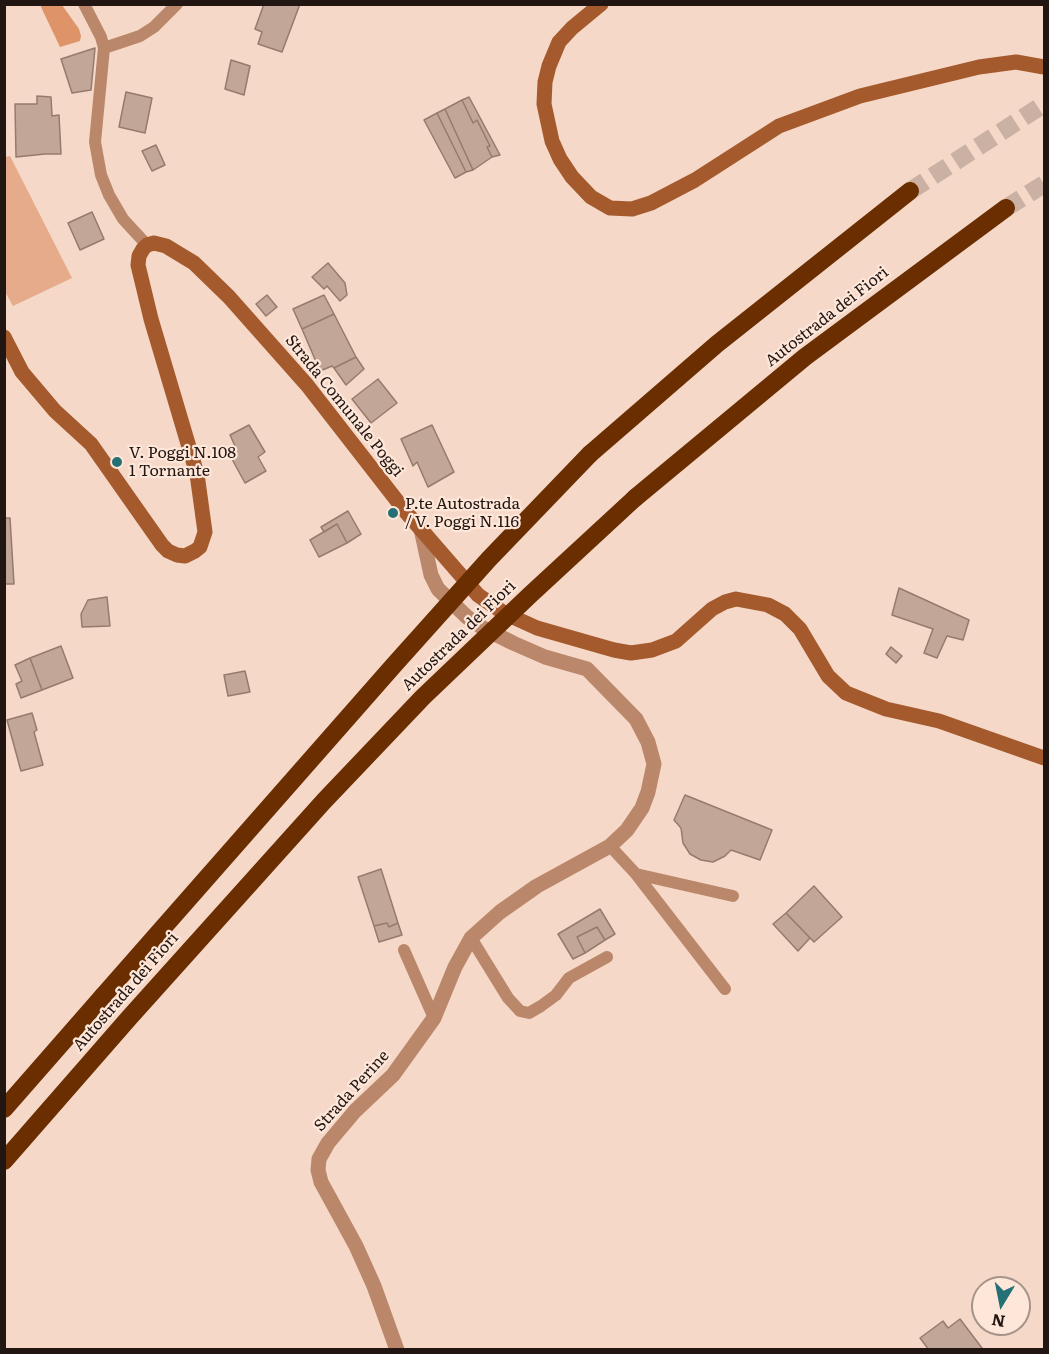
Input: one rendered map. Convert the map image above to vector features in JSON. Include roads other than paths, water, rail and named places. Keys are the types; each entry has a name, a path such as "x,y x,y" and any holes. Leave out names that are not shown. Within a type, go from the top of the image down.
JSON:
{"highway":[{"name":"Autostrada dei Fiori","path":"4,1109 402,656 590,454 717,344 910,191"},
{"name":"Autostrada dei Fiori","path":"4,1161 332,792 423,697 530,595 635,498 805,357 1006,208"}],"main road":[{"path":"601,4 559,42 545,82 544,104 552,141 560,159 572,177 591,197 610,208 632,209 651,203 695,180 779,126 852,99 979,67 1016,62 1044,67"},
{"name":"Strada Comunale Poggi","path":"147,245 160,243 177,251 194,263 229,297 307,385 421,529 478,595 504,613 537,628 631,653 652,651 675,641 712,609 725,602 736,599 768,604 785,614 800,629 828,676 846,693 886,709 939,721 1044,758"},
{"path":"4,337 22,372 55,411 91,444 162,545 177,555 185,556 195,551 200,547 205,532 196,474 141,282 139,256 147,245"}],"street":[{"name":"Strada Perine","path":"397,1350 374,1286 356,1246 321,1182 318,1170 319,1159 328,1143 354,1111 393,1075 434,1018 455,967 471,938 500,912 537,886 610,846 627,830 642,808 654,764 648,742 636,719 587,669 545,657 483,628 467,617 438,589 431,575 421,529"}],"lane":[{"path":"84,4 101,37 104,48 95,142 101,175 123,219 147,245"},
{"path":"104,48 140,36 154,27 177,4"},
{"path":"610,846 636,874 725,989"},
{"path":"636,874 733,896"},
{"path":"471,938 508,998 520,1011 529,1012 541,1006 556,995 569,978 607,957"},
{"path":"404,951 434,1018"}],"tunnel":[{"path":"910,191 1044,104"},
{"path":"1006,208 1044,184"}],"place":[{"name":"V. Poggi N.108 1 Tornante","path":"117,462"},
{"name":"P.te Autostrada / V. Poggi N.116","path":"393,513"}]}
